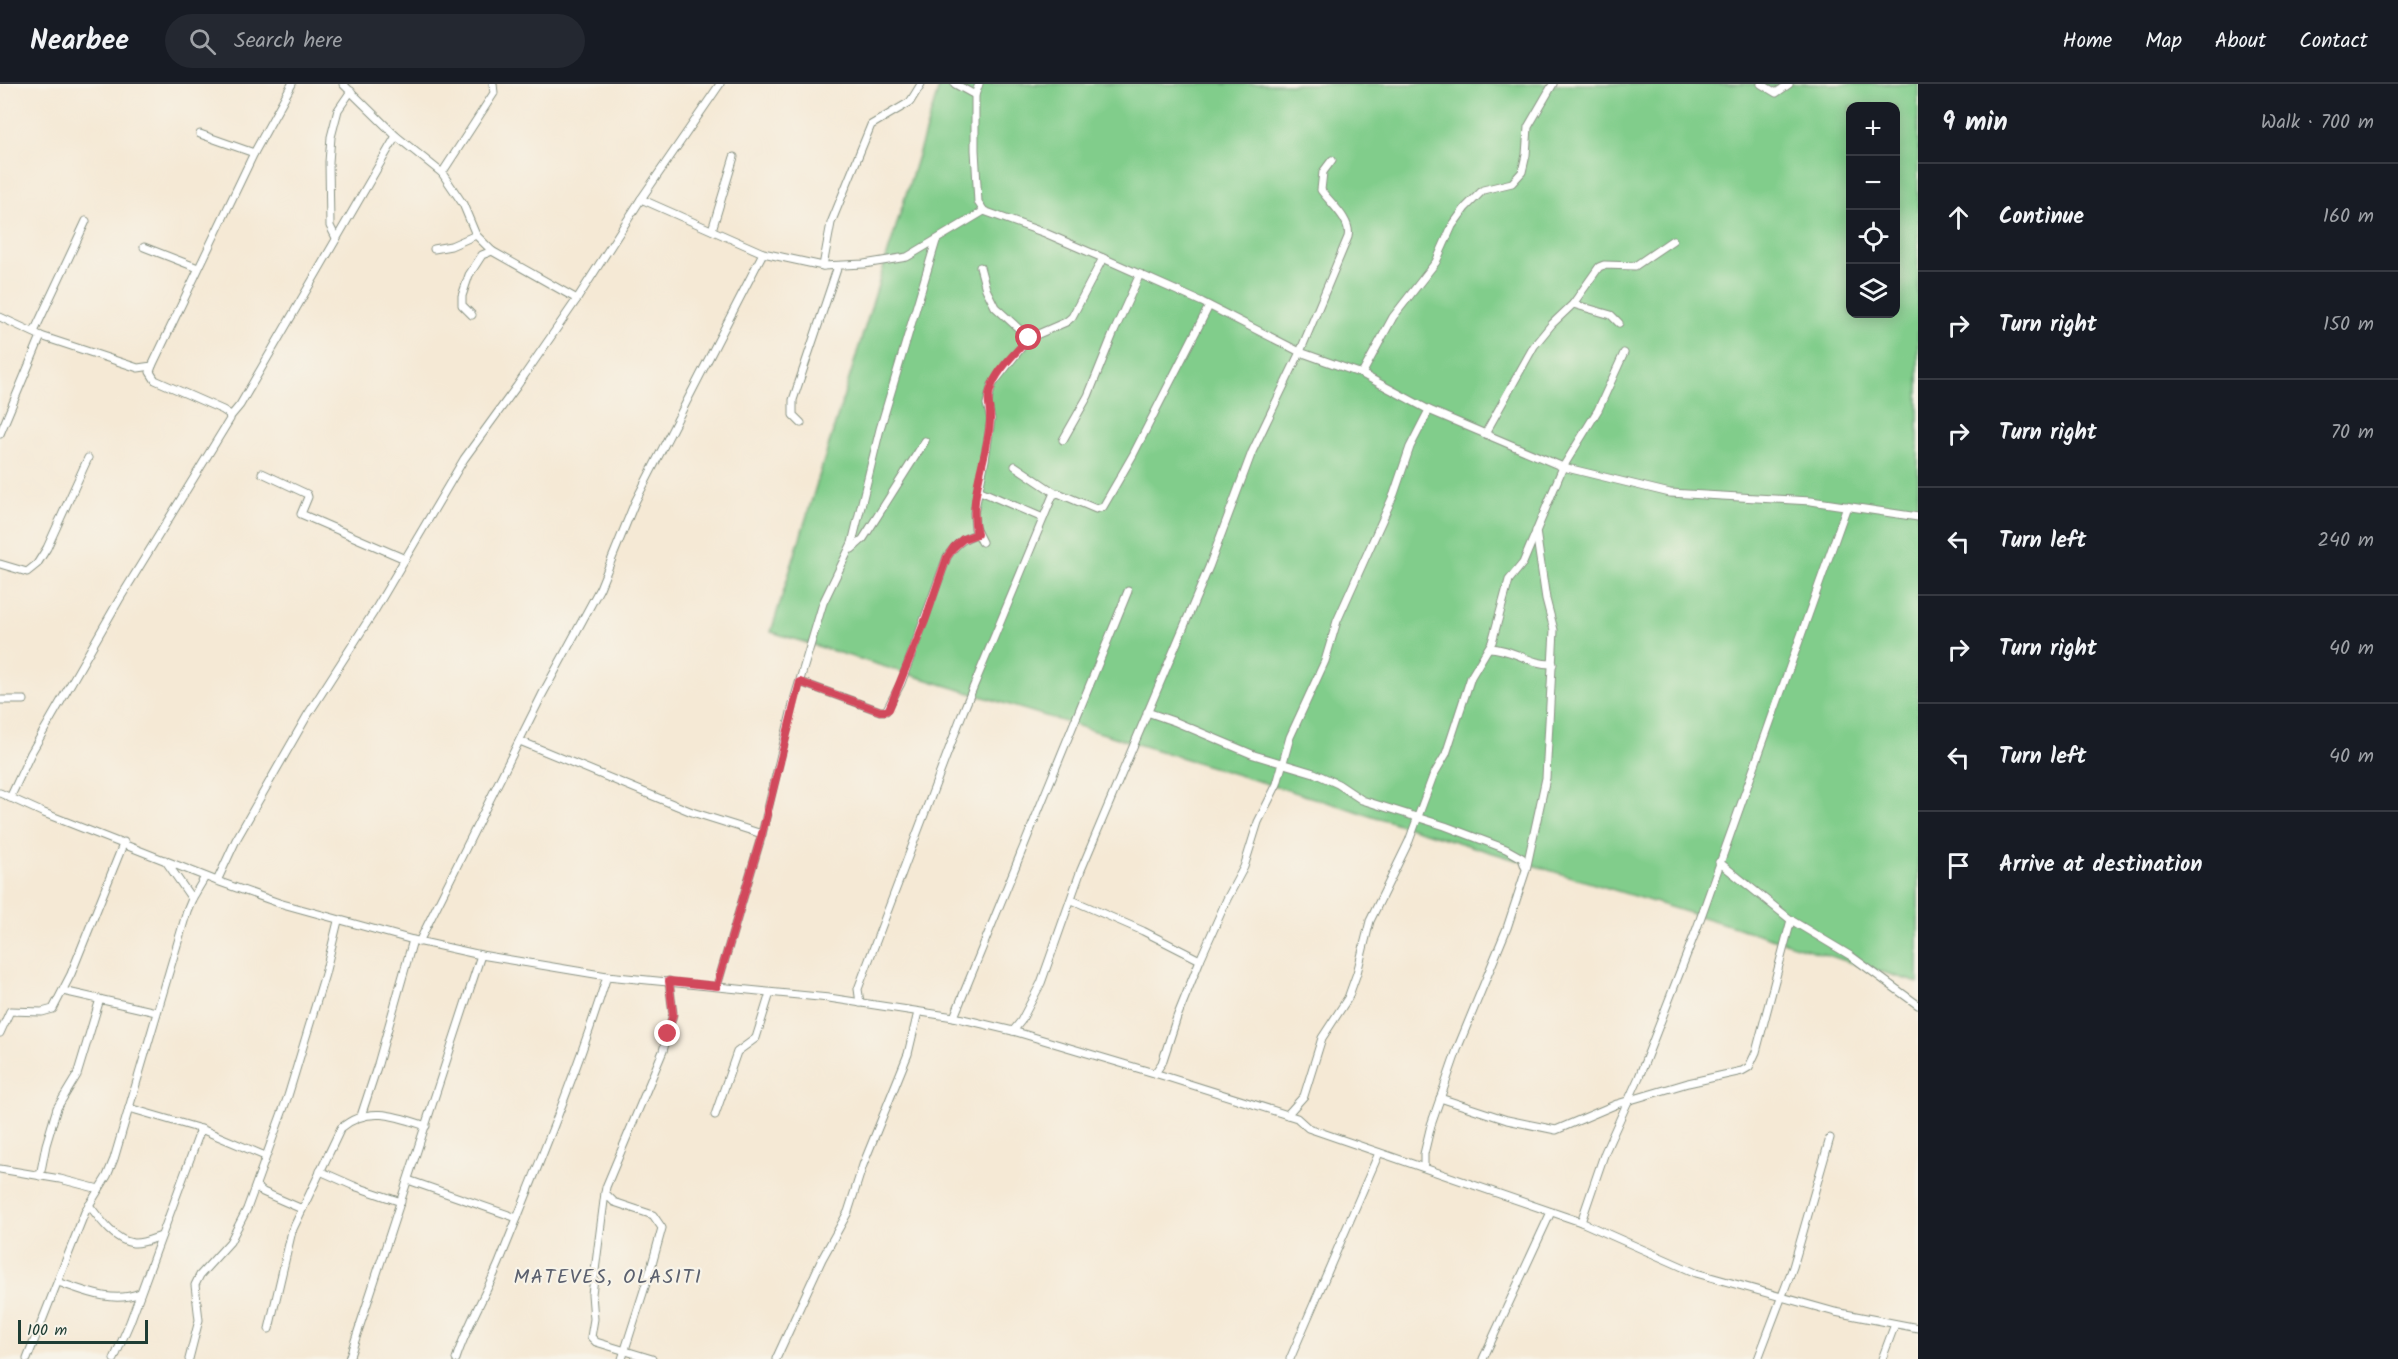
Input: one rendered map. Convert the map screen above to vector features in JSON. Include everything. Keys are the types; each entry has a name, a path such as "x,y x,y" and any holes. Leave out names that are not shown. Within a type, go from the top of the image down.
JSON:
{"street":[{"path":"230,417 219,408 155,380 150,372 254,153 292,84"},
{"path":"344,84 396,136 442,173 463,204 476,235 485,245 577,299"},
{"path":"442,173 494,93 493,84"},
{"path":"217,881 236,840 307,716 375,610 464,459 577,299 641,199 720,84"},
{"path":"823,266 831,223 871,125 910,102 921,84"},
{"path":"955,84 975,95"},
{"path":"979,84 975,95 978,202 984,212 1045,233 1140,274 1300,352 1362,374 1429,410 1563,467 1670,493 1775,498 1918,517"},
{"path":"1362,374 1389,324 1436,262 1452,226 1465,208 1483,190 1512,183 1522,172 1528,127 1553,84"},
{"path":"1761,84 1776,93 1789,84"},
{"path":"336,238 330,226 331,137 338,110 351,91"},
{"path":"200,134 254,153"},
{"path":"10,798 31,753 83,662 227,426 230,417 249,390 396,136"},
{"path":"712,230 734,157"},
{"path":"1013,1031 1022,1021 1041,983 1082,870 1209,567 1252,452 1300,352 1349,232 1345,220 1322,190 1323,172 1332,160"},
{"path":"641,199 763,253 823,266 907,257 984,212"},
{"path":"0,434 38,334 86,221"},
{"path":"434,249 451,246 476,235"},
{"path":"1485,434 1534,346 1573,304 1600,266 1635,266 1673,240"},
{"path":"717,986 762,834 800,682 823,603 850,550 880,429 936,241"},
{"path":"472,315 462,305 462,296 469,275 482,255 485,245"},
{"path":"144,247 198,268"},
{"path":"482,255 492,251"},
{"path":"361,1116 416,941 552,675 600,588 635,502 763,253"},
{"path":"982,542 977,534 974,513 990,424 988,398 995,379 1029,338 1066,322 1072,317 1103,258"},
{"path":"801,423 793,414 793,400 838,266"},
{"path":"980,267 986,289 995,307 1029,338"},
{"path":"1063,440 1088,396 1140,274"},
{"path":"1573,304 1611,315 1619,323"},
{"path":"1015,466 1055,493 1096,509 1103,507 1133,455 1209,306"},
{"path":"0,317 38,334 138,368 152,366"},
{"path":"1287,1115 1304,1096 1322,1038 1348,998 1370,921 1409,841 1433,776 1446,754 1471,677 1489,648 1501,616 1505,589 1509,580 1523,563 1563,467 1598,410 1624,353"},
{"path":"1155,1073 1162,1063 1177,1017 1200,960 1241,873 1252,837 1277,784 1290,737 1325,661 1337,621 1394,494 1410,447 1429,410"},
{"path":"850,550 863,539 925,441"},
{"path":"0,564 27,572 37,564 88,458"},
{"path":"262,474 307,494 308,497 301,514 405,559"},
{"path":"978,490 1043,518"},
{"path":"860,1003 858,989 891,897 969,695 1055,493"},
{"path":"1581,1222 1605,1152 1690,945 1719,862 1743,804 1847,506"},
{"path":"1424,1167 1426,1142 1440,1098 1458,1047 1507,928 1526,870 1546,778 1554,630 1546,600 1536,531"},
{"path":"800,682 880,711 886,711 901,683 947,557 963,539 977,534"},
{"path":"954,1017 1128,591"},
{"path":"1489,648 1500,649 1541,664 1553,664"},
{"path":"0,700 24,700"},
{"path":"1147,712 1254,755 1328,779 1362,800 1517,854 1524,861 1526,870"},
{"path":"520,741 692,812 762,834"},
{"path":"0,793 205,877 339,921 416,941 482,955 607,976 860,1003 954,1017 1013,1031 1297,1118 1308,1128 1581,1222 1696,1273 1782,1298 1918,1328"},
{"path":"0,1033 10,1011 49,1012 63,991 124,842"},
{"path":"165,860 192,898"},
{"path":"1719,862 1791,920 1851,956 1918,1005"},
{"path":"27,1359 89,1205 114,1159 156,1012 192,898 205,877"},
{"path":"1072,900 1143,931 1200,960"},
{"path":"1440,1098 1507,1120 1556,1130 1602,1109 1627,1101 1688,1083 1742,1071 1749,1067 1756,1052 1791,920"},
{"path":"189,1359 200,1320 195,1285 200,1275 230,1242 240,1226 256,1186 288,1096 326,974 339,921"},
{"path":"349,1359 482,955"},
{"path":"456,1359 471,1318 497,1266 517,1218 592,1026 607,976"},
{"path":"652,1359 596,1342 591,1337 594,1318 592,1294 605,1193 644,1099 673,1014 669,981"},
{"path":"63,991 156,1012"},
{"path":"715,1115 736,1052 754,1041 770,993"},
{"path":"40,1176 57,1108 77,1075 100,999"},
{"path":"776,1359 822,1259 848,1212 863,1165 908,1054 918,1012"},
{"path":"129,1108 201,1129 265,1156"},
{"path":"269,1329 286,1255 302,1209 341,1128 349,1121 376,1113 389,1114 426,1126"},
{"path":"114,1359 130,1322 201,1129"},
{"path":"1758,1359 1782,1298 1830,1138"},
{"path":"1290,1359 1379,1153"},
{"path":"0,1169 99,1189"},
{"path":"320,1171 354,1186 401,1202"},
{"path":"408,1180 517,1218"},
{"path":"256,1186 302,1209"},
{"path":"605,1193 614,1202 653,1215 662,1228 622,1359"},
{"path":"89,1205 103,1223 124,1240 136,1243 161,1236"},
{"path":"1483,1359 1551,1212"},
{"path":"58,1282 114,1298 127,1298 140,1293"},
{"path":"1882,1359 1895,1324"}],"green space":[{"path":"940,84 1918,84 1918,983 771,632"}],"district":[{"name":"MATEVES, OLASITI","path":"608,1276"}],"route":[{"path":"668,1034 673,1014 669,981 717,986 762,834 800,682 880,711 884,712 889,709 925,621 947,557 963,539 977,534 974,513 987,450 990,424 988,398 995,379 1029,338"}]}
